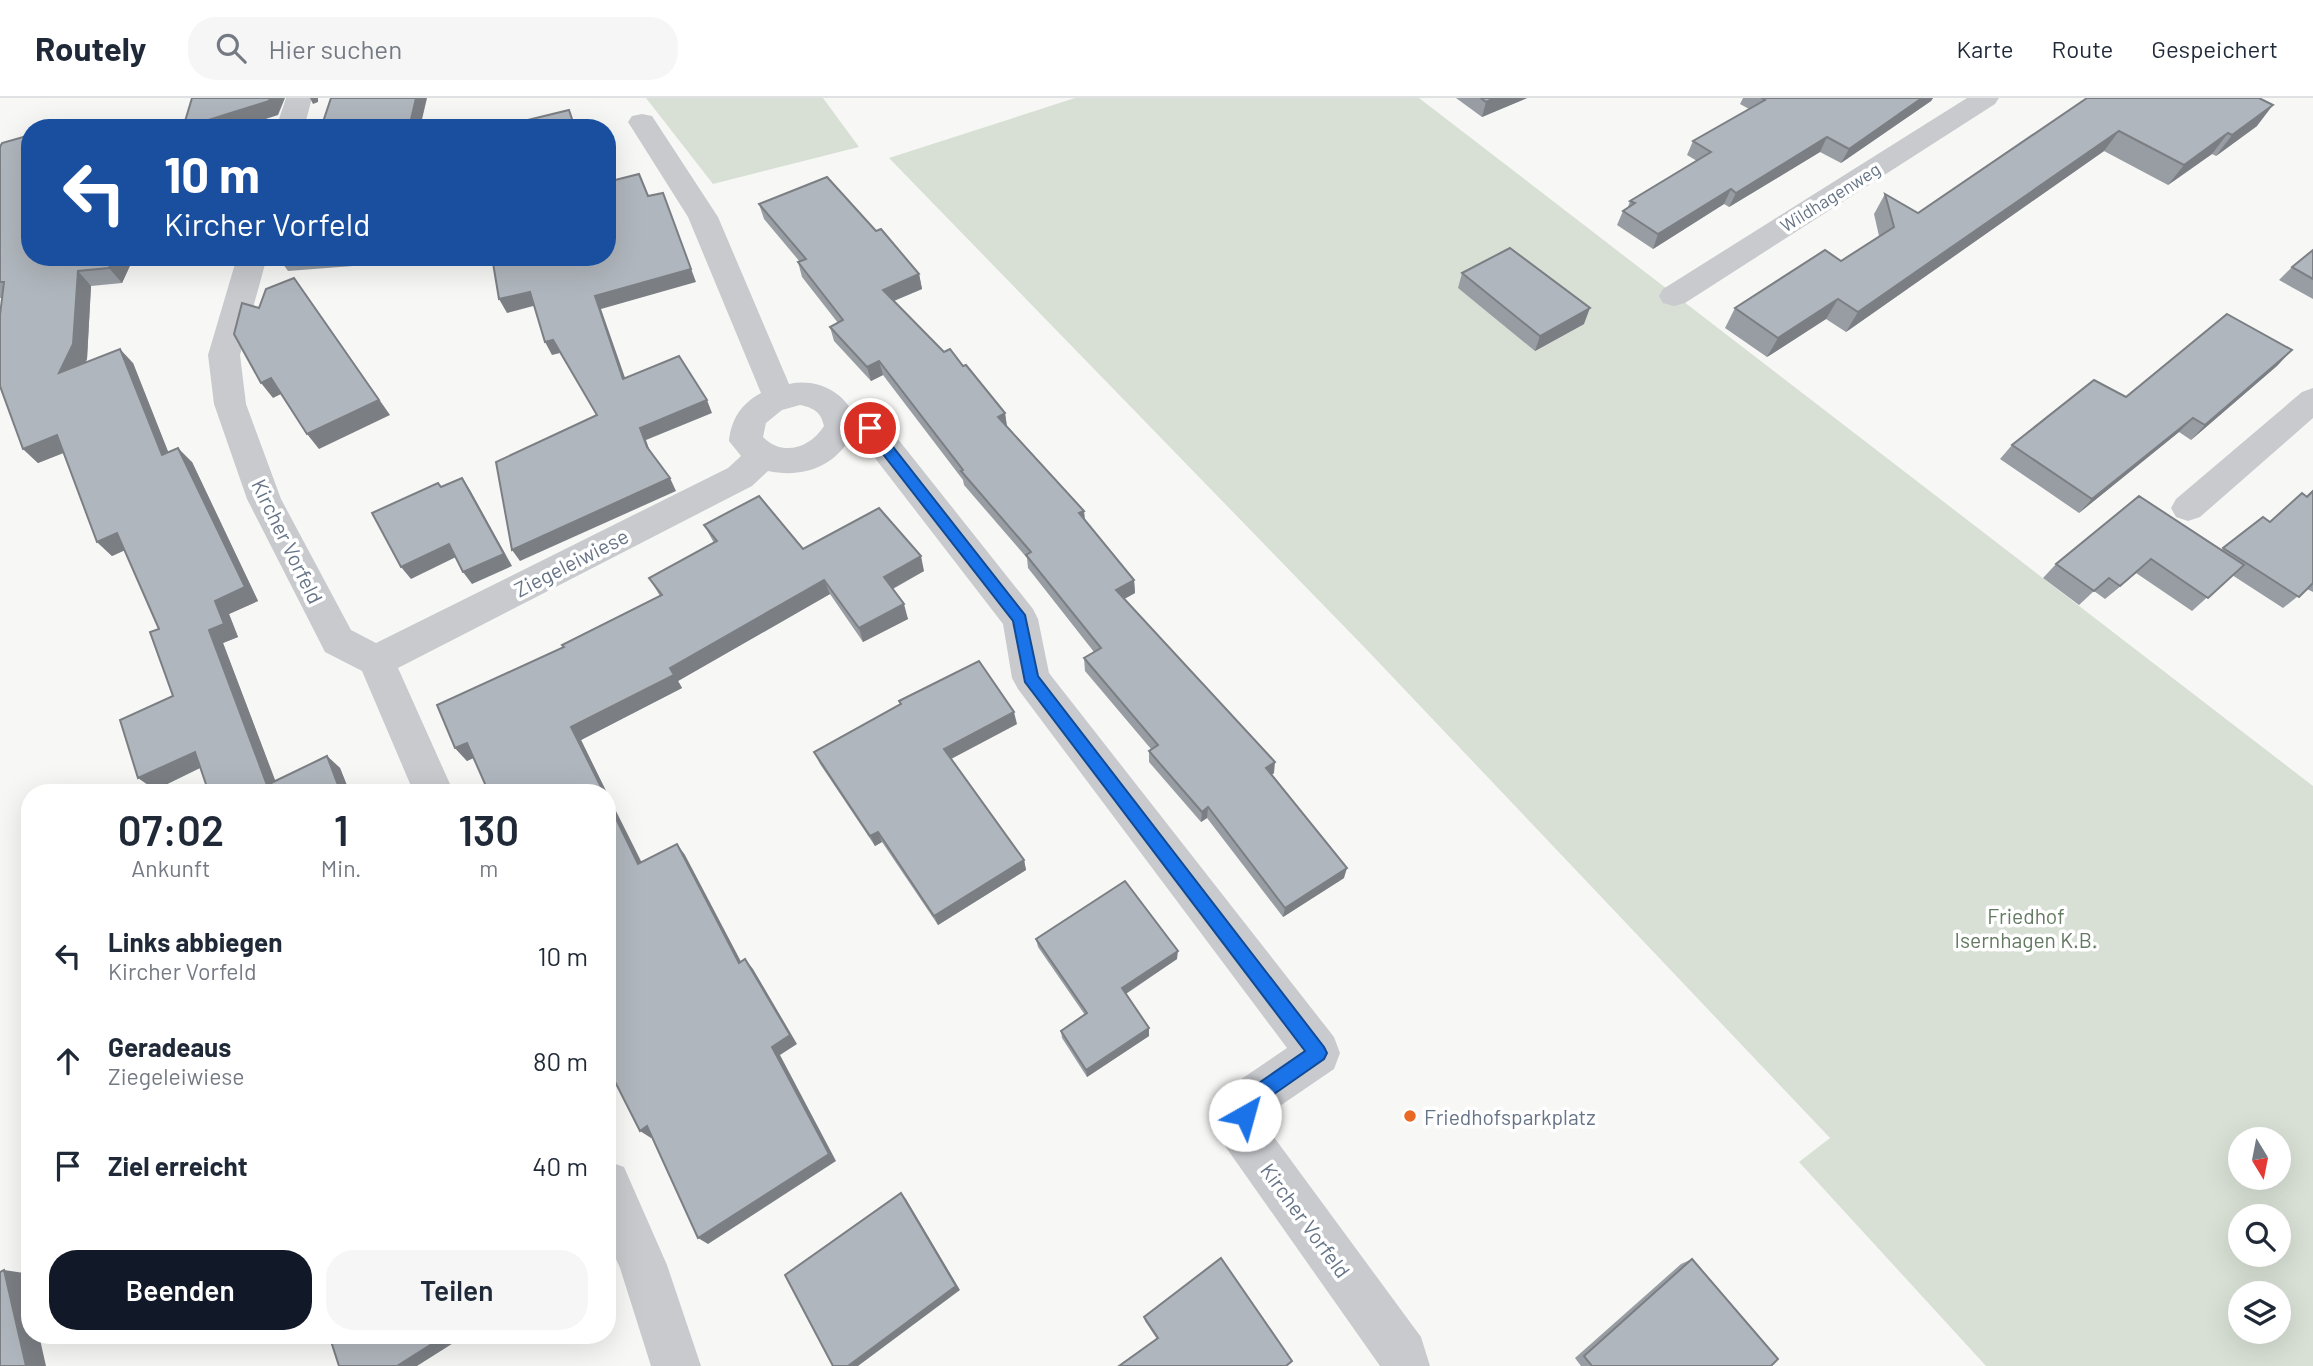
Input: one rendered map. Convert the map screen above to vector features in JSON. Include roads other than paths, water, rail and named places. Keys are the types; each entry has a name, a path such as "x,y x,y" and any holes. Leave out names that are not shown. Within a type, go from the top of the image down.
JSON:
{"street":[{"path":"293,119 299,98"},
{"name":"Wildhagenweg","path":"1674,296 1986,98"},
{"path":"642,122 703,217 779,397"},
{"name":"Kircher Vorfeld","path":"250,266 225,355 230,404 264,499 338,641 376,661"},
{"path":"800,393 821,397 837,410 841,427 828,447 811,457 786,462 762,457 747,441 746,427 756,410 779,397 800,393"},
{"path":"2188,508 2313,400"},
{"name":"Kircher Vorfeld","path":"841,427 870,428 1020,619 1031,678 1318,1053 1250,1100 1241,1130 1403,1355 1405,1366"},
{"name":"Ziegeleiwiese","path":"376,661 740,477 762,457"},
{"path":"376,661 430,784"},
{"path":"616,1204 643,1265 676,1366"}],"place":[{"name":"Friedhofsparkplatz","path":"1410,1116"}],"park label":[{"name":"Friedhof Isernhagen K.B.","path":"2026,927"}]}
